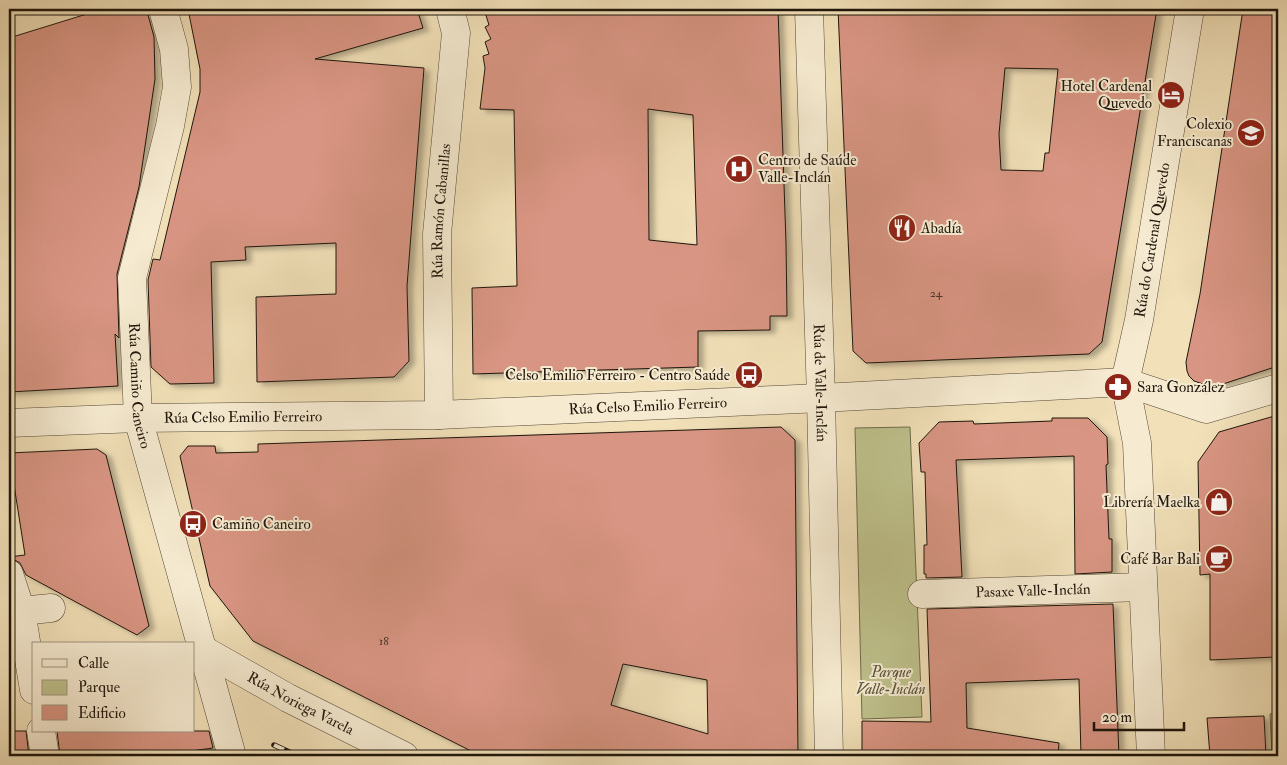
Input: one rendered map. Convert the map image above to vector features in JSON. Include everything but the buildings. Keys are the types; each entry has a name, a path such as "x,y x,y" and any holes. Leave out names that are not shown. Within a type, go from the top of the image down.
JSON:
{"street":[{"name":"Rúa Camiño Caneiro","path":"163,9 174,49 177,87 170,126 132,278 138,418 200,648 203,685 232,756"},
{"name":"Rúa Ramón Cabanillas","path":"439,415 437,234 456,33 450,9"},
{"name":"Rúa de Valle-Inclán","path":"809,9 821,398 829,756"},
{"name":"Rúa do Cardenal Quevedo","path":"1125,382 1140,320 1190,9"},
{"name":"Rúa Celso Emilio Ferreiro","path":"9,422 138,418 439,415 1125,382 1206,409 1278,388"},
{"path":"1125,382 1137,443 1151,756"},
{"path":"9,574 21,611 32,678"},
{"name":"Pasaxe Valle-Inclán","path":"922,594 1143,587"},
{"path":"21,611 51,608"},
{"name":"Rúa Noriega Varela","path":"200,648 288,698 404,756"},
{"path":"40,732 45,756"}],"green space":[{"name":"Parque Valle-Inclán","path":"910,427 922,717 862,719 855,428"},
{"path":"1278,713 1278,756 1272,756 1270,714"}],"railway":[{"path":"274,745 298,756"}],"place":[{"name":"Hotel Cardenal Quevedo","path":"1171,95"},
{"name":"Colexio Franciscanas","path":"1251,133"},
{"name":"Centro de Saúde Valle-Inclán","path":"739,169"},
{"name":"Abadía","path":"902,228"},
{"name":"Celso Emilio Ferreiro - Centro Saúde","path":"749,375"},
{"name":"Sara González","path":"1118,387"},
{"name":"Librería Maelka","path":"1219,502"},
{"name":"Camiño Caneiro","path":"193,524"},
{"name":"Café Bar Bali","path":"1219,559"}]}
